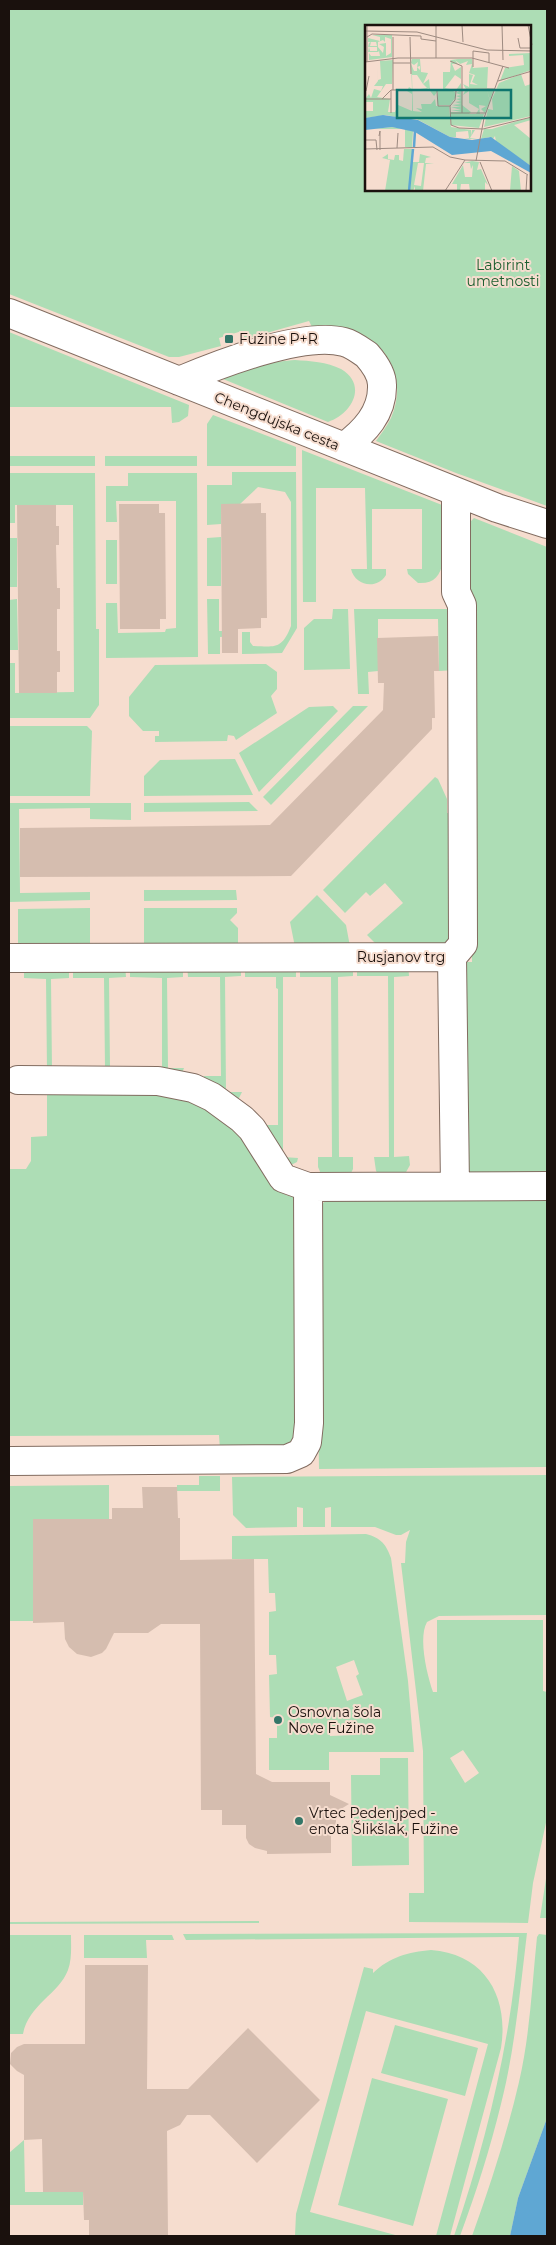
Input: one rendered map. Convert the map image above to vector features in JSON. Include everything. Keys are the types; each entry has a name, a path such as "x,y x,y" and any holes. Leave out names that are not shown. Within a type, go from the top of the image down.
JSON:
{"street":[{"name":"Chengdujska cesta","path":"9,313 456,492 547,524"},
{"path":"178,381 220,365 280,347 313,341 344,342 361,350 373,361 382,384 380,400 369,426 344,447"},
{"name":"Rusjanov trg","path":"9,958 452,957 463,944 462,605 456,592 456,492"},
{"path":"452,957 455,1186"},
{"path":"18,1080 158,1081 193,1088 212,1097 242,1119 252,1129 283,1178 308,1187 547,1186"},
{"path":"12,1461 287,1459 302,1453 307,1442 309,1423 308,1187"}],"green space":[{"name":"Labirint umetnosti","path":"9,9 547,9 547,506 376,441 391,418 397,398 396,379 391,362 380,348 367,337 350,329 332,326 312,327 309,321 245,339 242,331 219,338 221,346 179,357 169,357 9,294"},
{"path":"9,332 189,405 188,416 179,422 172,423 171,407 9,407"},
{"path":"295,360 330,365 341,369 349,376 354,383 355,391 350,406 344,413 328,422 223,379 246,368"},
{"path":"213,415 296,447 296,466 207,466 207,424"},
{"path":"302,450 442,505 443,562 438,575 428,582 418,583 408,574 407,569 422,569 422,509 372,509 372,569 386,569 386,575 377,583 367,584 361,582 353,575 351,569 367,569 365,488 316,488 316,602 303,602"},
{"path":"9,456 95,456 95,466 9,466"},
{"path":"105,456 197,456 197,466 105,466"},
{"path":"232,472 296,472 297,628 282,653 242,654 242,632 250,632 250,642 253,646 267,647 281,643 288,634 291,626 291,502 285,492 258,487 240,504 221,504 221,524 207,525 207,485 232,485"},
{"path":"9,473 95,473 96,629 99,629 99,705 90,718 9,718 9,663 15,663 15,693 74,692 73,505 15,505 15,523 9,523"},
{"path":"128,473 197,473 198,657 106,658 106,603 117,603 118,633 165,632 166,629 176,628 176,501 116,501 117,522 106,522 106,486 128,486"},
{"path":"474,518 547,547 547,1178 458,1178 457,962 472,962 467,525"},
{"path":"221,537 221,586 207,586 207,538"},
{"path":"9,538 17,538 17,587 9,587"},
{"path":"106,540 117,540 117,584 106,584"},
{"path":"17,599 18,650 9,650 9,600"},
{"path":"207,599 219,599 219,631 238,631 238,636 220,637 220,654 208,654"},
{"path":"333,609 348,609 350,669 304,670 304,628 314,619 332,619"},
{"path":"354,609 455,609 456,670 439,671 438,619 378,619 378,671 368,672 369,694 358,694"},
{"path":"266,664 277,672 277,689 271,696 277,713 236,740 234,736 228,735 227,741 155,742 155,736 159,736 159,731 143,731 129,716 129,697 155,665"},
{"path":"333,706 338,711 259,792 239,753 309,707"},
{"path":"353,706 368,706 271,805 263,797"},
{"path":"9,726 87,726 92,731 90,796 9,796"},
{"path":"235,759 253,795 144,796 144,776 160,760"},
{"path":"435,777 438,779 447,799 447,813 456,813 456,931 436,952 384,952 367,935 403,903 385,883 370,896 366,892 345,913 323,890"},
{"path":"249,802 258,811 144,812 144,803"},
{"path":"9,803 131,803 131,820 90,819 90,808 19,809 20,893 90,892 90,900 9,902"},
{"path":"144,890 236,890 237,900 144,901"},
{"path":"317,895 346,925 351,952 296,952 290,922"},
{"path":"90,908 90,946 18,946 18,909"},
{"path":"144,908 237,908 237,913 230,920 238,928 238,946 144,946"},
{"path":"241,963 241,976 225,977 226,1092 242,1092 239,1098 234,1099 204,1078 204,1076 221,1076 220,977 188,977 187,964"},
{"path":"296,963 296,977 283,977 283,1157 298,1158 297,1162 291,1165 286,1163 262,1125 278,1125 278,989 276,988 276,977 245,977 245,964"},
{"path":"300,963 353,963 353,976 338,977 339,1157 353,1157 353,1169 350,1175 321,1174 318,1167 318,1157 332,1157 331,977 300,977"},
{"path":"357,963 408,963 409,976 394,977 394,1157 409,1156 410,1165 405,1174 380,1176 376,1171 374,1157 389,1157 388,976 357,976"},
{"path":"69,964 69,978 51,979 52,1069 47,1069 46,979 24,978 24,965"},
{"path":"125,964 126,977 109,978 110,1068 105,1068 104,978 73,978 73,965"},
{"path":"130,964 183,964 183,977 167,978 168,1068 184,1068 182,1073 162,1068 162,978 130,977"},
{"path":"143,1091 194,1100 244,1137 273,1185 286,1195 298,1198 299,1423 293,1441 289,1445 220,1450 219,1435 9,1436 9,1169 26,1169 31,1161 31,1137 47,1136 47,1095 30,1095 32,1092"},
{"path":"547,1197 547,1467 319,1469 316,1215 318,1209 326,1200"},
{"path":"547,1475 547,1615 439,1616 427,1622 423,1637 424,1657 428,1676 433,1692 437,1692 437,1620 543,1620 543,1691 547,1692 547,1818 533,1883 528,1923 409,1922 409,1893 424,1893 423,1751 401,1563 405,1563 406,1542 410,1530 401,1535 396,1535 375,1527 331,1527 331,1507 325,1508 325,1527 303,1527 303,1508 297,1507 297,1527 246,1528 233,1515 232,1477","holes":["463,1750 479,1773 465,1783 450,1758"]},
{"path":"199,1476 220,1476 220,1491 177,1491 177,1485 199,1485"},
{"path":"109,1485 109,1519 33,1519 33,1621 9,1621 9,1486"},
{"path":"366,1534 376,1537 385,1545 391,1558 408,1681 414,1752 329,1752 329,1770 269,1770 269,1738 277,1738 277,1718 270,1717 269,1675 277,1674 276,1655 269,1655 269,1612 276,1611 275,1593 269,1593 268,1559 232,1559 232,1536","holes":["354,1660 359,1674 356,1676 363,1695 347,1701 336,1667","329,1727 355,1727 355,1735 330,1736"]},
{"path":"380,1758 408,1758 409,1865 352,1866 351,1775 380,1775"},
{"path":"547,1872 547,1918 540,1918"},
{"path":"259,1921 259,1923 9,1924 9,1922"},
{"path":"527,1933 517,2019 506,2083 497,2121 460,2236 454,2236 487,2126 504,2051 519,1937 186,1940 183,1934"},
{"path":"539,1934 547,1935 547,2118 518,2198 510,2236 472,2236 498,2160 523,2064 537,1937"},
{"path":"9,1935 71,1935 71,1957 68,1970 58,1986 31,2015 23,2034 9,2034"},
{"path":"84,1935 172,1935 174,1940 146,1940 147,1958 84,1958"},
{"path":"431,1950 450,1953 466,1960 490,1982 497,1996 503,2030 501,2048 450,2236 436,2236 488,2044 366,2011 310,2212 399,2236 295,2236 296,2214 364,1967 373,1969 373,1973 386,1963 400,1956"},
{"path":"395,2025 478,2048 465,2096 381,2073"},
{"path":"372,2078 448,2099 413,2226 338,2205"},
{"path":"24,2140 25,2192 83,2192 83,2205 10,2205 9,2153"}],"water":[{"path":"547,2118 547,2236 510,2236 518,2198"}],"building":[{"path":"261,503 261,513 266,513 267,618 261,618 261,628 238,629 238,653 222,653 221,504"},
{"path":"119,504 159,504 159,513 165,513 166,619 160,619 160,629 120,629"},
{"path":"17,505 56,505 56,526 59,526 59,545 56,545 57,588 60,588 60,609 57,609 57,651 60,651 60,672 57,672 57,693 19,693"},
{"path":"438,636 439,671 434,671 435,718 432,718 432,729 291,876 20,877 20,828 270,825 383,710 384,683 378,683 377,638"},
{"path":"142,1487 177,1487 178,1518 180,1518 180,1560 254,1559 256,1774 272,1782 330,1782 330,1795 349,1804 336,1812 336,1826 331,1826 331,1853 267,1854 267,1851 255,1848 249,1844 246,1838 246,1825 222,1825 222,1810 201,1810 200,1624 161,1624 148,1633 114,1633 106,1649 102,1653 91,1657 77,1654 69,1647 65,1639 64,1622 33,1623 33,1519 112,1519 112,1508 143,1508"},
{"path":"85,1965 148,1965 147,2089 188,2089 248,2028 320,2100 257,2163 210,2115 187,2115 180,2125 167,2131 168,2236 89,2236 89,2220 84,2220 83,2192 43,2192 42,2139 24,2140 24,2075 10,2064 11,2053 17,2047 24,2044 85,2044"}],"place":[{"name":"Fužine P+R","path":"229,339"},
{"name":"Osnovna šola Nove Fužine","path":"278,1720"},
{"name":"Vrtec Pedenjped - enota Šlikšlak, Fužine","path":"299,1821"}]}
